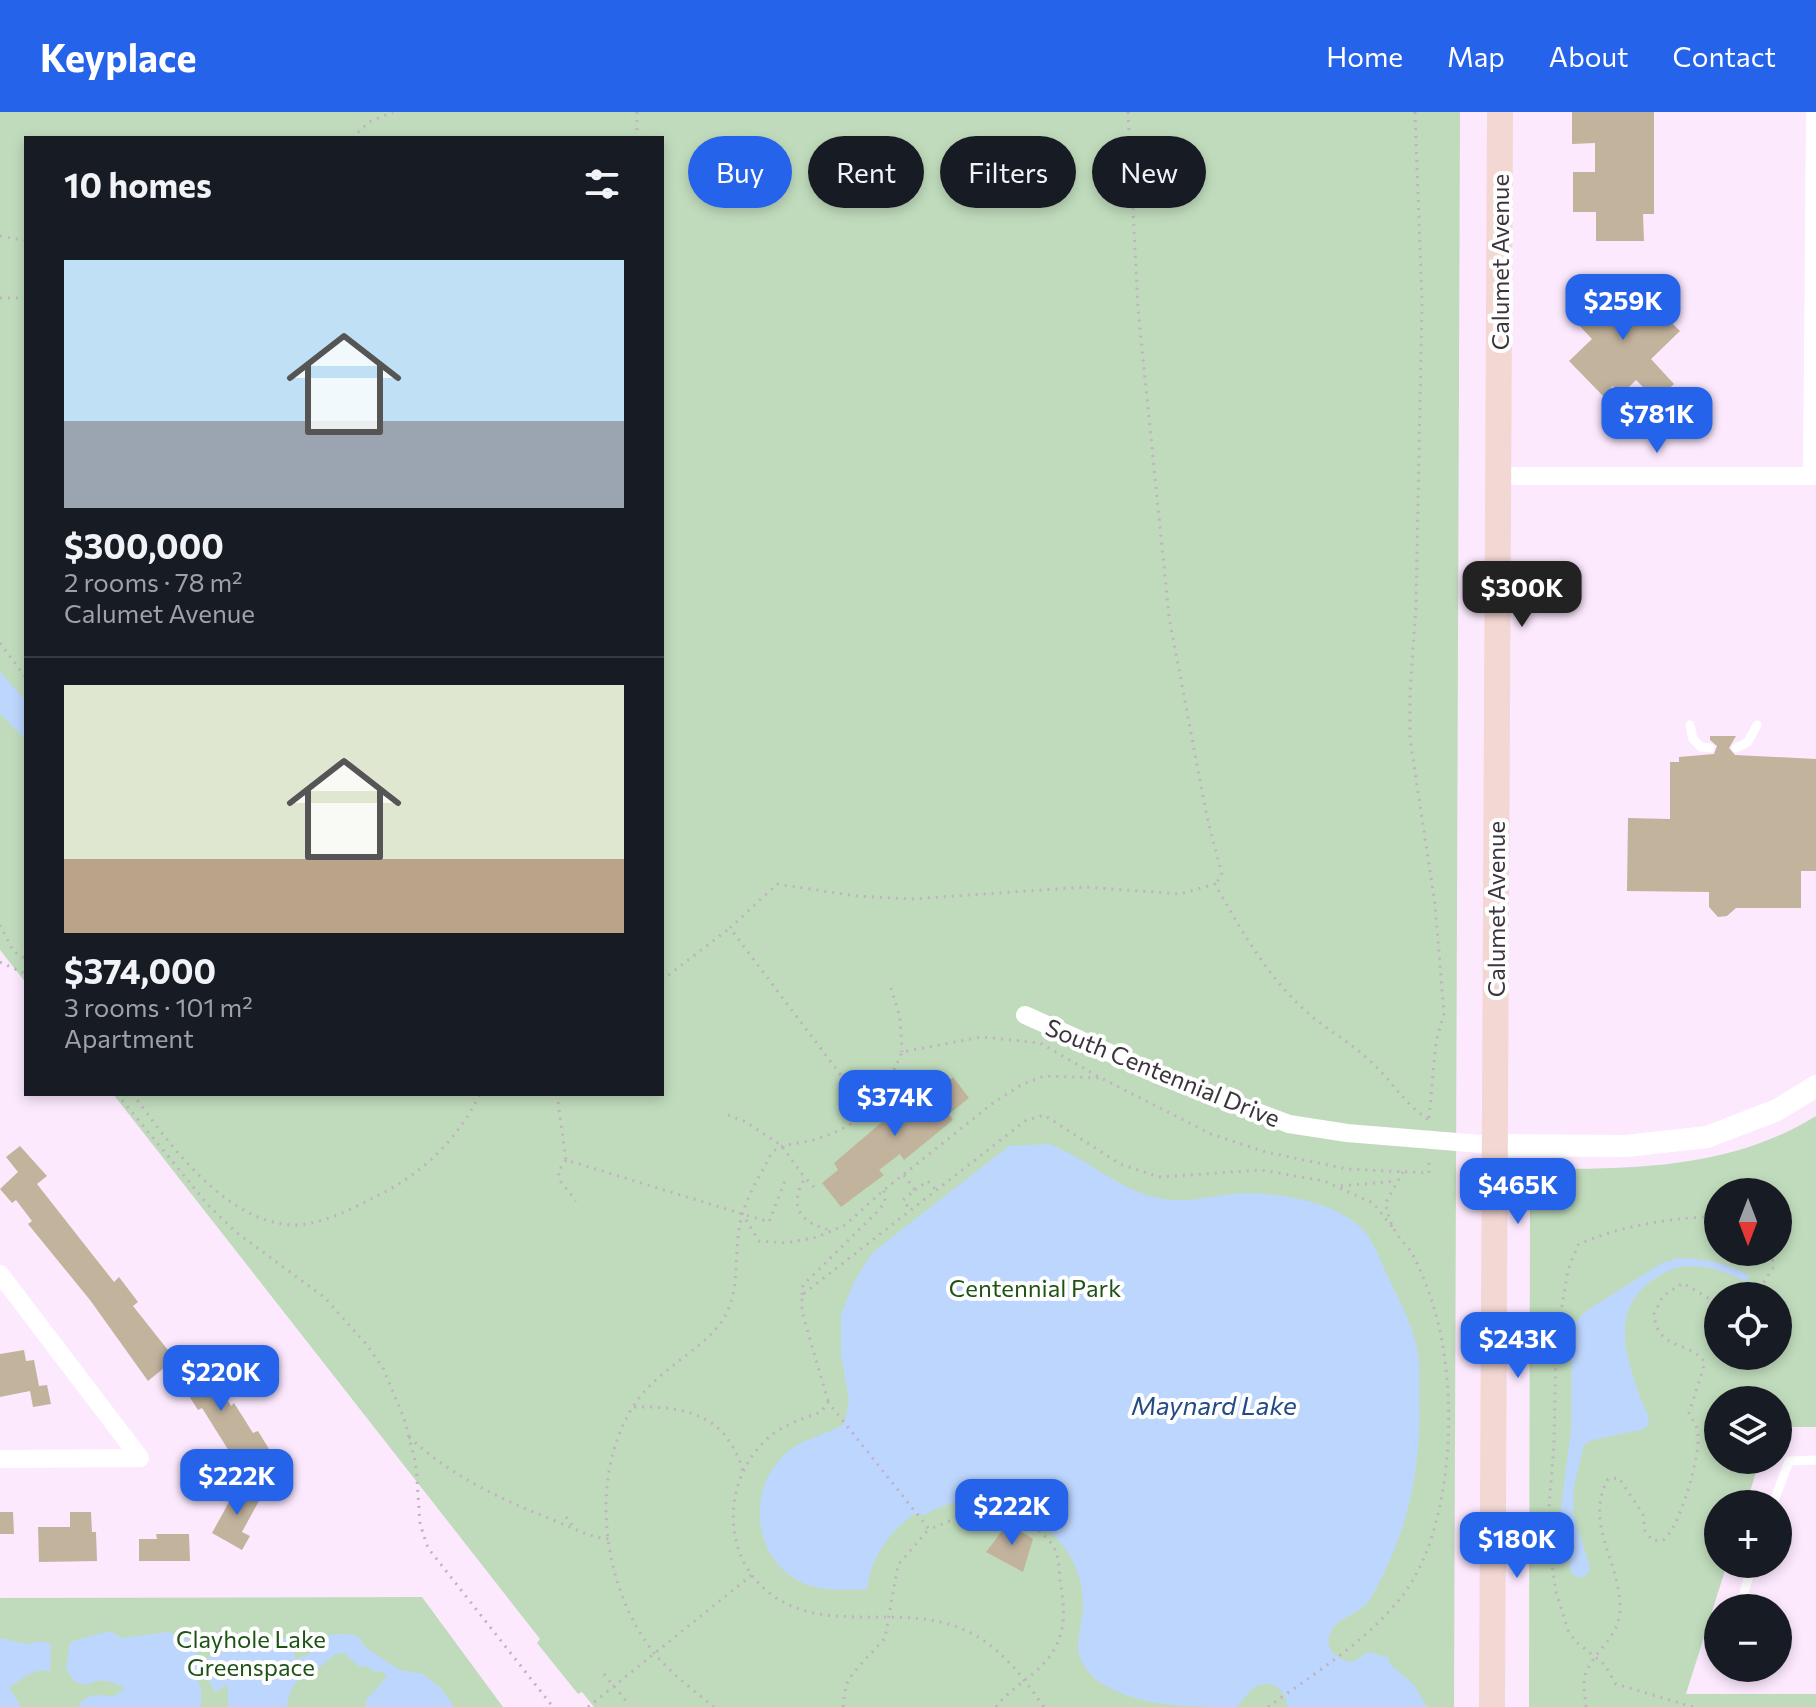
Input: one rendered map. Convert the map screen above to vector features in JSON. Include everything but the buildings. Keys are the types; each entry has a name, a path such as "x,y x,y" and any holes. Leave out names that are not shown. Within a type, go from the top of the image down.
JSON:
{"main road":[{"name":"Calumet Avenue","path":"1492,1707 1500,112"}],"street":[{"path":"1498,476 1814,476 1815,112"},
{"name":"South Centennial Drive","path":"1025,1015 1161,1076 1289,1124 1347,1133 1493,1145"},
{"path":"1493,1145 1626,1146 1707,1137 1777,1110 1816,1086"},
{"path":"0,1274 140,1458 0,1459"}],"lane":[{"path":"1690,725 1693,739 1701,747 1710,748"},
{"path":"1736,748 1748,742 1757,725"},
{"path":"1778,1490 1789,1461 1816,1460"}],"path":[{"path":"354,136 369,122 393,112"},
{"path":"637,112 637,136"},
{"path":"664,978 730,928 777,884 856,896 911,899 1085,887 1180,894 1215,884 1222,875 1207,817 1167,602 1138,308 1128,112"},
{"path":"1415,112 1422,301 1410,739 1435,904 1444,1013 1436,1042 1429,1130"},
{"path":"0,236 24,241"},
{"path":"0,298 24,298"},
{"path":"0,643 24,675"},
{"path":"1215,884 1264,966 1285,992 1311,1016 1368,1058 1408,1106 1429,1120"},
{"path":"0,925 13,951 24,958"},
{"path":"730,928 855,1094"},
{"path":"0,962 24,973"},
{"path":"714,1707 655,1653 628,1608 617,1580 610,1539 608,1487 624,1422 667,1369 720,1324 734,1290 742,1213 772,1152 781,1145 828,1135 855,1122 883,1096 902,1052 900,1017 891,988"},
{"path":"902,1052 982,1037 1040,1043 1211,1134 1266,1152 1347,1169 1403,1172 1429,1173 1429,1159"},
{"path":"742,1213 759,1241 786,1243 832,1230 845,1225 993,1103 1021,1085 1044,1076 1101,1078"},
{"path":"119,1096 209,1206 237,1233 324,1297 367,1345 383,1368 409,1437 416,1465 420,1524 428,1548 553,1707"},
{"path":"135,1096 192,1170 208,1185 246,1209 293,1225 318,1222 345,1212 408,1180 445,1147 479,1096"},
{"path":"557,1096 566,1160 558,1172 561,1182 576,1201"},
{"path":"728,1115 744,1121 781,1145 814,1187"},
{"path":"802,1295 1025,1121 1044,1115 1120,1164 1159,1177 1261,1170 1339,1186 1373,1203 1413,1255 1434,1308 1448,1370 1448,1465 1438,1512 1426,1547 1402,1598 1350,1646 1268,1707"},
{"path":"566,1160 769,1222 786,1178"},
{"path":"1393,1228 1385,1204 1403,1172"},
{"path":"904,1175 915,1190"},
{"path":"805,1178 798,1190 797,1204 802,1216 810,1225 832,1230"},
{"path":"910,1210 903,1200 915,1190 928,1181 936,1190"},
{"path":"1339,1186 1397,1181"},
{"path":"884,1190 885,1201 879,1210 803,1285 806,1327 828,1402 929,1529"},
{"path":"1693,1707 1616,1684 1604,1664 1575,1641 1561,1613 1547,1532 1554,1444 1554,1358 1568,1270 1578,1245 1689,1217 1704,1217"},
{"path":"1704,1296 1683,1283 1663,1296 1654,1314 1659,1332 1665,1340 1699,1355 1704,1362"},
{"path":"1586,1707 1586,1671 1606,1647 1620,1608 1618,1577 1599,1525 1598,1511 1605,1486 1613,1477 1623,1482 1643,1514 1648,1536 1652,1540 1662,1541 1672,1532 1686,1494 1698,1441 1697,1428 1689,1413 1704,1367"},
{"path":"828,1402 821,1412 795,1421 768,1438 756,1451 734,1497 732,1525 736,1550 765,1590 795,1609 828,1616 890,1615 963,1629 984,1640 1010,1661 1044,1707"},
{"path":"634,1407 667,1406 697,1414 724,1432 737,1452 744,1473"},
{"path":"409,1437 455,1475 502,1500 592,1538 610,1539"},
{"path":"843,1707 846,1685 885,1638 898,1565 929,1529 952,1522 971,1510 1001,1513 1038,1531 1057,1553 1066,1611 1056,1646 1036,1673 1008,1691 996,1707"},
{"path":"566,1517 576,1529"},
{"path":"588,1707 753,1574"},
{"path":"604,1674 627,1702"}],"green space":[{"name":"Centennial Park","path":"0,112 1460,112 1454,1707 594,1707 582,1692 578,1694 537,1643 540,1639 115,1096 664,1096 664,136 24,136 24,980 0,950"},
{"path":"1816,1116 1816,1427 1792,1427 1792,1386 1704,1386 1704,1474 1756,1474 1750,1490 1704,1490 1704,1578 1723,1578 1718,1594 1704,1594 1704,1637 1686,1694 1816,1694 1816,1707 1529,1707 1530,1180 1542,1169 1649,1166 1718,1156 1751,1146"},
{"name":"Clayhole Lake Greenspace","path":"422,1597 503,1707 0,1707 0,1598"}],"water":[{"path":"0,672 24,699 24,738 0,713"},
{"name":"Maynard Lake","path":"1049,1144 1147,1195 1174,1200 1247,1193 1294,1198 1341,1213 1369,1237 1407,1316 1416,1344 1419,1370 1418,1450 1410,1502 1394,1551 1370,1599 1333,1628 1329,1645 1337,1656 1347,1661 1352,1662 1369,1652 1389,1658 1389,1663 1414,1685 1427,1707 1287,1707 1281,1691 1267,1684 1253,1689 1237,1707 1163,1704 1113,1690 1089,1672 1079,1655 1082,1592 1078,1575 1064,1546 1040,1523 1000,1503 966,1501 924,1515 914,1514 896,1529 883,1546 867,1589 811,1586 792,1577 777,1563 767,1547 761,1528 763,1489 771,1471 790,1450 844,1424 849,1401 841,1355 841,1314 854,1282 872,1253 1009,1146"},
{"path":"1679,1258 1704,1260 1704,1266 1728,1266 1749,1277 1745,1282 1728,1273 1707,1268 1677,1268 1650,1282 1629,1309 1625,1340 1649,1423 1645,1429 1592,1440 1584,1445 1574,1486 1573,1512 1590,1568 1588,1574 1581,1578 1573,1575 1569,1567 1571,1548 1560,1515 1571,1430 1572,1334 1577,1320 1586,1311 1662,1263"},
{"path":"110,1631 122,1638 168,1632 195,1642 198,1662 222,1652 223,1639 285,1638 291,1644 296,1659 310,1654 311,1645 328,1636 358,1636 365,1647 400,1670 423,1674 442,1689 454,1707 366,1707 366,1700 387,1677 382,1671 360,1667 340,1653 298,1680 287,1707 228,1707 228,1689 225,1685 215,1693 204,1670 196,1675 201,1688 201,1707 78,1707 90,1696 114,1696 125,1688 106,1681 87,1685 75,1682 66,1669 70,1642"},
{"path":"0,1638 27,1644 43,1641 51,1645 50,1671 33,1672 9,1687 21,1707 0,1707"}]}
